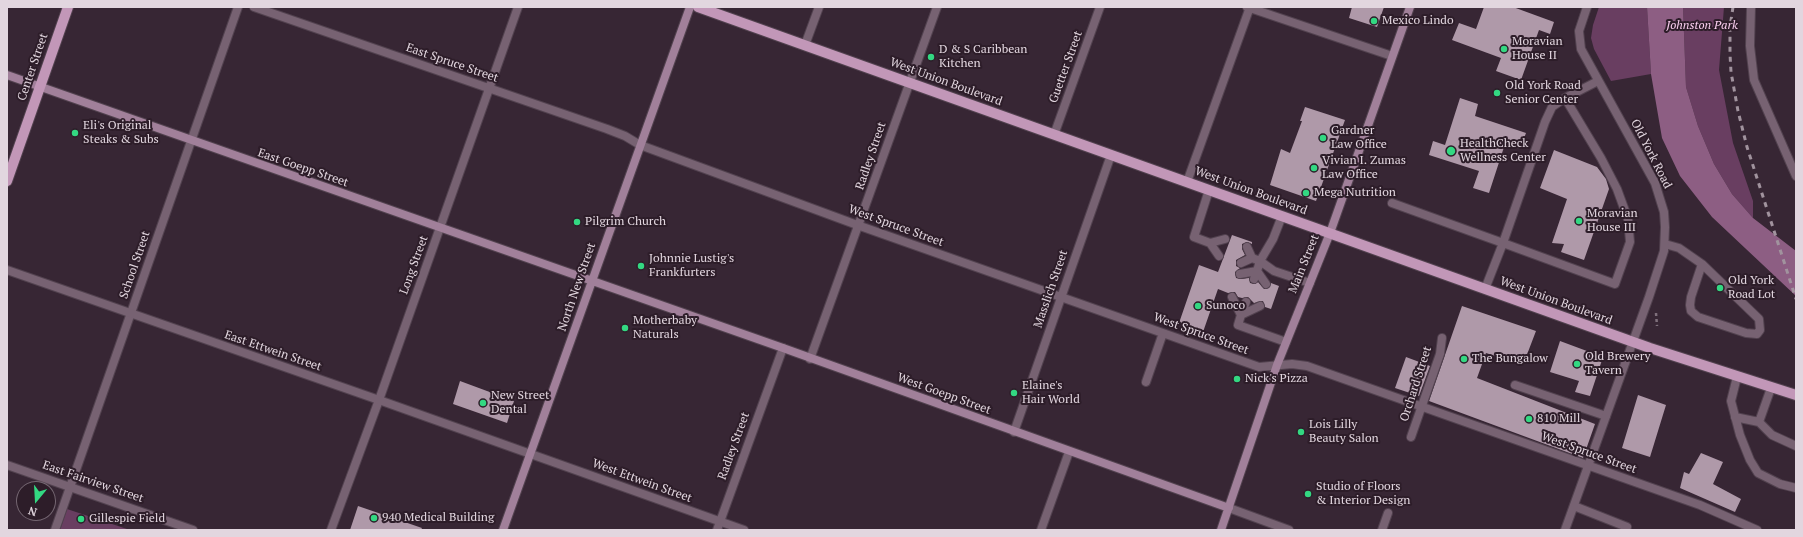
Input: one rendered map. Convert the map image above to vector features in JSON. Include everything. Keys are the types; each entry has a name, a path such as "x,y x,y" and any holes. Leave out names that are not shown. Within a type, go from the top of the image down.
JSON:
{"main road":[{"name":"Center Street","path":"7,181 68,7"},
{"name":"West Union Boulevard","path":"698,7 1632,342 1796,396"}],"street":[{"name":"School Street","path":"55,530 238,7"},
{"name":"East Spruce Street","path":"254,7 625,136 640,145"},
{"name":"Long Street","path":"331,530 379,400 488,88 518,7"},
{"name":"North New Street","path":"504,530 591,281 690,7"},
{"path":"805,46 819,7"},
{"name":"Radley Street","path":"810,359 860,226 937,7"},
{"name":"Guetter Street","path":"1054,135 1100,7"},
{"path":"1187,182 1249,7 1392,56"},
{"name":"Main Street","path":"1221,530 1277,365 1330,233 1410,7"},
{"name":"Old York Road","path":"1565,530 1649,297 1664,244 1664,212 1655,183 1581,49 1578,37 1587,7"},
{"path":"1751,7 1750,46 1754,80 1796,176"},
{"name":"East Goepp Street","path":"7,75 190,141 591,281"},
{"path":"1485,289 1503,244 1545,122 1552,107 1565,98 1598,81"},
{"path":"1392,203 1614,284 1630,242 1628,219 1617,189 1601,158 1565,98"},
{"name":"West Spruce Street","path":"640,145 860,226 1259,367 1292,364 1307,366 1700,505 1757,530"},
{"name":"Masslich Street","path":"1014,432 1111,155"},
{"path":"1209,190 1194,237 1210,243 1219,256"},
{"path":"1241,263 1256,259 1274,239 1282,216"},
{"path":"1210,243 1225,239"},
{"path":"1664,244 1679,248 1702,264 1759,319 1760,330 1757,334 1746,333 1698,316 1691,311 1691,297 1702,264"},
{"path":"1247,247 1256,259 1274,271 1310,283"},
{"path":"1255,275 1256,259"},
{"name":"East Ettwein Street","path":"7,270 531,454"},
{"path":"1240,274 1255,275 1266,284"},
{"name":"West Goepp Street","path":"591,281 1289,530"},
{"path":"1232,297 1241,315"},
{"path":"1246,302 1238,325 1286,342"},
{"path":"1241,315 1260,306"},
{"path":"1146,382 1163,333"},
{"name":"Orchard Street","path":"1412,438 1440,354 1442,338"},
{"name":"Radley Street","path":"717,530 782,348"},
{"path":"1737,376 1731,401 1748,454 1758,473 1780,484 1796,488"},
{"path":"1515,385 1606,416"},
{"path":"1759,422 1771,388"},
{"path":"1735,417 1759,422 1772,435 1796,446"},
{"path":"1041,530 1069,452"},
{"name":"West Ettwein Street","path":"531,454 744,530"},
{"name":"East Fairview Street","path":"7,465 193,530"},
{"path":"1574,506 1627,527"},
{"path":"1382,530 1388,513"}],"green space":[{"name":"Johnston Park","path":"1599,7 1647,7 1651,74 1611,81 1594,49 1591,38 1593,25"},
{"name":"Johnston Park","path":"1683,7 1724,7 1719,70 1733,143 1753,201 1753,218 1732,194 1714,164 1698,126 1686,87"},
{"name":"Gillespie Field","path":"67,509 130,530 60,530"}],"shaded area":[{"path":"1647,7 1683,7 1686,87 1698,126 1714,164 1732,194 1753,218 1796,251 1796,296 1712,217 1680,176 1662,138 1651,74"}],"building":[{"path":"1352,7 1384,7 1377,27 1349,18"},
{"name":"Moravian House II","path":"1484,7 1513,7 1554,22 1550,34 1539,30 1521,80 1496,71 1501,58 1452,40 1459,23 1476,29"},
{"path":"1460,98 1478,104 1475,116 1526,133 1520,149 1505,144 1489,193 1473,188 1479,171 1429,155 1433,141 1445,145"},
{"path":"1305,107 1345,120 1316,201 1270,185 1281,149 1290,153 1302,121 1300,121"},
{"name":"Moravian House III","path":"1554,150 1597,167 1606,179 1609,189 1584,260 1561,252 1564,244 1552,243 1567,199 1540,188"},
{"path":"1232,235 1252,242 1252,244 1247,242 1242,244 1242,249 1245,255 1236,260 1236,266 1240,268 1235,272 1236,278 1249,278 1250,283 1255,284 1258,282 1264,289 1269,288 1271,283 1279,286 1271,309 1265,307 1263,301 1254,303 1248,297 1238,297 1235,292 1228,293 1218,289 1203,332 1179,323 1199,265 1218,272"},
{"path":"1462,306 1536,331 1523,365 1486,353 1477,378 1595,424 1583,458 1429,401"},
{"name":"Old Brewery Tavern","path":"1560,341 1603,357 1590,396 1575,392 1579,381 1550,372"},
{"path":"1406,357 1430,366 1419,396 1395,388"},
{"name":"New Street Dental","path":"460,381 514,401 507,423 453,404"},
{"path":"1638,395 1666,405 1650,457 1622,448"},
{"path":"1701,453 1723,462 1713,484 1741,499 1735,512 1680,488 1684,472 1689,474"},
{"name":"940 Medical Building","path":"358,506 422,528 421,530 350,530"}],"railway":[{"path":"1733,7 1730,27 1730,54 1731,72 1738,111 1747,147 1796,299"}],"place":[{"name":"Mexico Lindo","path":"1374,21"},
{"name":"Moravian House II","path":"1504,49"},
{"name":"D & S Caribbean Kitchen","path":"931,57"},
{"name":"Old York Road Senior Center","path":"1497,93"},
{"name":"Eli's Original Steaks & Subs","path":"75,133"},
{"name":"Gardner Law Office","path":"1323,138"},
{"name":"HealthCheck Wellness Center","path":"1451,151"},
{"name":"Vivian I. Zumas Law Office","path":"1314,168"},
{"name":"Mega Nutrition","path":"1306,193"},
{"name":"Moravian House III","path":"1579,221"},
{"name":"Pilgrim Church","path":"577,222"},
{"name":"Johnnie Lustig's Frankfurters","path":"641,266"},
{"name":"Old York Road Lot","path":"1720,288"},
{"name":"Sunoco","path":"1198,306"},
{"name":"Motherbaby Naturals","path":"625,328"},
{"name":"The Bungalow","path":"1464,359"},
{"name":"Old Brewery Tavern","path":"1577,364"},
{"name":"Nick's Pizza","path":"1237,379"},
{"name":"Elaine's Hair World","path":"1014,393"},
{"name":"New Street Dental","path":"483,403"},
{"name":"810 Mill","path":"1529,419"},
{"name":"Lois Lilly Beauty Salon","path":"1301,432"},
{"name":"Studio of Floors & Interior Design","path":"1308,494"},
{"name":"940 Medical Building","path":"374,518"},
{"name":"Gillespie Field","path":"81,519"}]}
